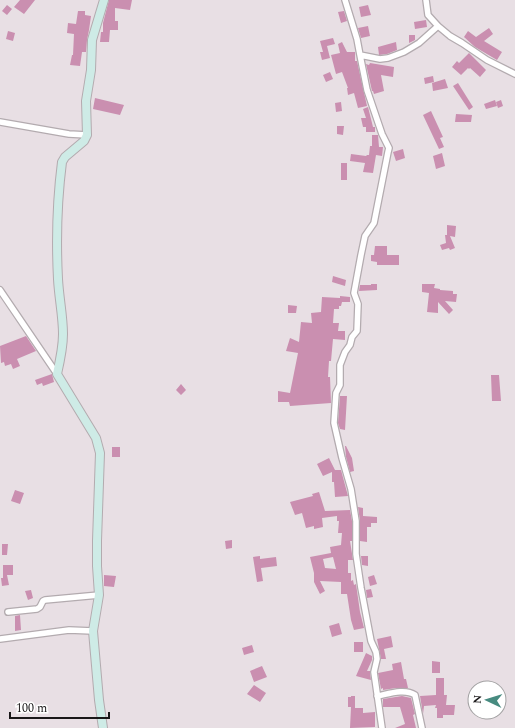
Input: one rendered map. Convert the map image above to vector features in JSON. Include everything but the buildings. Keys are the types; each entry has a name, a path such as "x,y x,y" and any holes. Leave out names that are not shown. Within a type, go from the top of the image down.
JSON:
{"street":[{"path":"57,374 62,358 63,335 58,280 57,240 58,200 62,162 87,135 86,101 91,70 92,40 104,0"},
{"path":"345,0 357,39 367,90 388,148 374,223 365,236 361,254 354,293 358,304 357,331 352,337 350,345 340,365 340,385 336,393 334,423 342,458 352,489 356,520 356,554 371,642 376,652 377,659 374,672 382,728"},
{"path":"426,0 428,15 450,36 487,60 515,74"},
{"path":"360,55 380,59 404,52 419,43 438,26"},
{"path":"0,122 69,134 87,135"},
{"path":"0,290 57,374 96,438 100,453 97,541 99,595 93,631 103,728"},
{"path":"8,612 39,608 45,600 99,595"},
{"path":"0,639 69,630 93,631"},
{"path":"377,696 397,692 408,692 415,695 422,728"}]}
